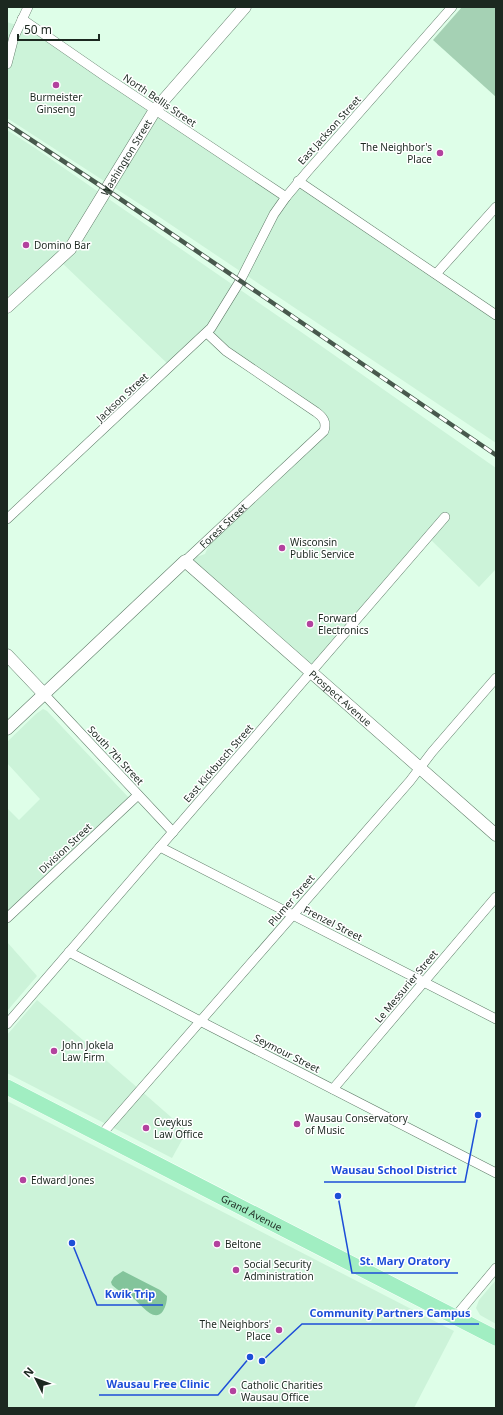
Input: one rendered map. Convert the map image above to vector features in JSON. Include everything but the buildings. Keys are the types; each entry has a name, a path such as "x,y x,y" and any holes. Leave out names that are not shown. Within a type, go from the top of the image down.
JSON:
{"main road":[{"name":"Grand Avenue","path":"7,1087 496,1338"}],"street":[{"path":"7,64 14,37 28,7"},
{"name":"Washington Street","path":"7,307 70,249 155,110 245,7"},
{"name":"East Jackson Street","path":"240,281 274,214 298,181 452,7"},
{"name":"North Bellis Street","path":"22,19 286,197"},
{"path":"298,181 496,315"},
{"path":"436,274 496,207"},
{"name":"Jackson Street","path":"7,519 207,333 240,281"},
{"name":"Forest Street","path":"7,728 324,431 326,424 324,419 316,412 226,351 207,333"},
{"name":"East Kickbusch Street","path":"7,1024 445,517"},
{"name":"Prospect Avenue","path":"185,562 496,835"},
{"path":"7,655 44,694"},
{"name":"Plumer Street","path":"101,1135 410,781 432,752 496,678"},
{"name":"South 7th Street","path":"44,694 173,832"},
{"name":"Division Street","path":"7,918 138,795"},
{"name":"Frenzel Street","path":"160,847 496,1019"},
{"name":"Le Messurier Street","path":"333,1089 496,897"},
{"name":"Seymour Street","path":"69,952 496,1173"},
{"path":"455,1317 496,1268"}],"shaded area":[{"path":"462,7 496,7 496,97 433,40"},
{"path":"22,19 286,197 298,181 496,315 496,443 155,214 7,118 7,22 19,26"},
{"path":"7,130 496,468 496,569 479,587 428,537 310,673 185,561 205,554 214,534 326,424 207,333 171,367 59,260 15,300 7,294"},
{"path":"43,709 47,711 130,799 7,913 7,808 19,820 40,799 7,763 7,742"},
{"path":"7,942 37,976 7,1011"},
{"path":"37,1000 187,1131 172,1158 7,1073 7,1035"},
{"path":"7,1101 454,1331 414,1408 7,1408"},
{"path":"123,1271 160,1290 167,1296 167,1302 163,1311 156,1315 148,1312 133,1298 119,1291 112,1285 111,1282 114,1277"},
{"path":"496,1280 496,1324 480,1315 476,1308 479,1300"}],"railway":[{"path":"7,124 107,190 496,455"}],"place":[{"name":"Burmeister Ginseng","path":"56,85"},
{"name":"The Neighbor's Place","path":"440,153"},
{"name":"Domino Bar","path":"26,245"},
{"name":"Wisconsin Public Service","path":"282,548"},
{"name":"Forward Electronics","path":"310,624"},
{"name":"John Jokela Law Firm","path":"54,1051"},
{"name":"Wausau School District","path":"478,1115"},
{"name":"Wausau Conservatory of Music","path":"297,1124"},
{"name":"Cveykus Law Office","path":"146,1128"},
{"name":"Edward Jones","path":"23,1180"},
{"name":"St. Mary Oratory","path":"338,1196"},
{"name":"Kwik Trip","path":"72,1243"},
{"name":"Beltone","path":"217,1244"},
{"name":"Social Security Administration","path":"236,1270"},
{"name":"The Neighbors' Place","path":"279,1330"},
{"name":"Wausau Free Clinic","path":"250,1357"},
{"name":"Community Partners Campus","path":"262,1361"},
{"name":"Catholic Charities Wausau Office","path":"233,1391"}]}
